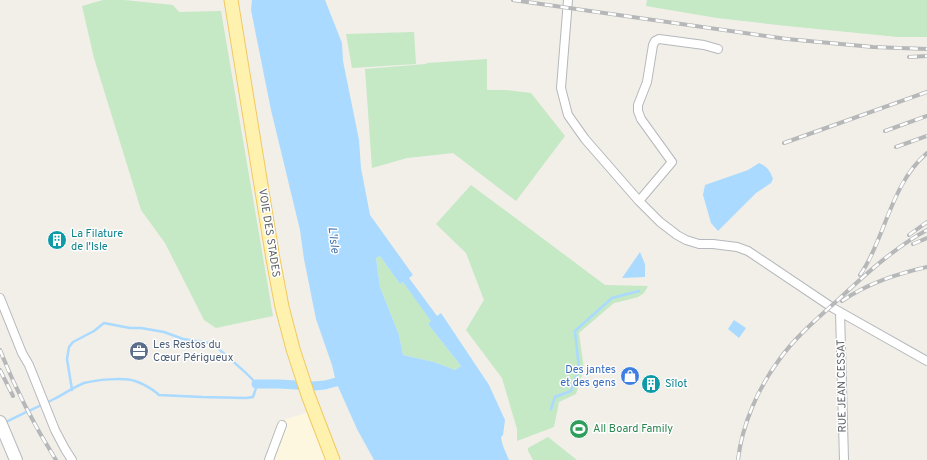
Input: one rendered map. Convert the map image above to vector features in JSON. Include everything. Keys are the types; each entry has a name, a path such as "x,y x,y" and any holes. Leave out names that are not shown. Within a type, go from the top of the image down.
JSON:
{"main road":[{"name":"VOIE DES STADES","path":"231,0 278,286 301,376 334,460"},
{"path":"2,427 16,460"}],"street":[{"path":"568,0 561,88 568,115 585,139 639,201 660,222 677,235 686,240 699,244 737,247 748,251 840,312 927,361"},
{"path":"639,201 672,162 641,119 638,111 638,105 647,82 655,41 659,39 704,45 718,49"},
{"path":"0,298 47,410 72,460"},
{"name":"RUE JEAN CESSAT","path":"840,312 844,460"},
{"path":"269,460 282,425"}],"shaded area":[{"path":"309,412 332,460 264,460 277,422"}],"green space":[{"path":"103,0 124,0 173,5 179,12 221,11 273,316 216,328 204,320 165,243 141,210 94,58 82,6"},
{"path":"647,0 927,0 927,37 898,37 717,18 646,6"},
{"path":"414,32 416,64 352,68 346,34"},
{"path":"487,59 487,90 505,90 531,93 565,136 516,201 453,153 407,158 372,168 365,69"},
{"path":"471,185 605,285 648,286 644,293 638,297 614,303 579,333 584,369 576,394 559,402 554,427 517,441 517,429 502,378 466,330 484,300 466,253 436,224"},
{"path":"380,256 400,284 403,282 432,321 428,324 461,366 455,370 434,362 403,355 399,335 380,287 376,258"},
{"path":"548,437 577,460 533,460 528,448"}],"water":[{"name":"L'Isle","path":"252,0 325,0 342,43 343,61 359,140 361,168 370,215 413,275 409,278 437,316 441,313 489,385 505,420 503,435 501,437 509,460 374,460 357,429 336,382 332,365 316,319 300,230 271,110 251,10","holes":["380,256 400,284 403,282 431,321 428,324 461,366 455,370 434,362 403,355 399,335 380,287 376,258"]},
{"path":"759,163 770,171 773,179 771,183 756,193 718,231 711,223 703,195 705,185 748,170"},
{"path":"640,252 645,264 645,277 622,278"},
{"path":"734,320 746,328 739,338 728,329"}],"waterway":[{"path":"551,409 555,397 571,391 579,368 575,331 612,298 639,291"},
{"path":"4,423 54,399 62,395 69,391 73,389 84,383 95,381 110,379 130,380 144,385 159,395 246,398 253,397 256,384 216,346 209,343 183,339 164,332 104,323 94,331 73,342 69,347 67,359 72,390"},
{"path":"256,384 314,386 325,385 347,379"}],"railway":[{"path":"513,0 787,39 873,47 927,49"},
{"path":"909,57 927,56"},
{"path":"784,143 927,92"},
{"path":"885,131 927,116"},
{"path":"896,147 927,136"},
{"path":"860,275 872,253 903,182 927,153"},
{"path":"909,235 927,222"},
{"path":"738,460 743,434 752,407 771,371 792,343 870,271 903,245 927,230"},
{"path":"913,244 927,238"},
{"path":"842,301 872,284 927,267"},
{"path":"0,350 25,406 56,460"},
{"path":"0,370 13,396"}],"place":[{"name":"La Filature de l'Isle","path":"57,240"},
{"name":"Les Restos du Cœur Périgueux","path":"139,351"},
{"name":"Des jantes et des gens","path":"630,376"},
{"name":"Sîlot","path":"651,384"},
{"name":"All Board Family","path":"579,429"}]}
